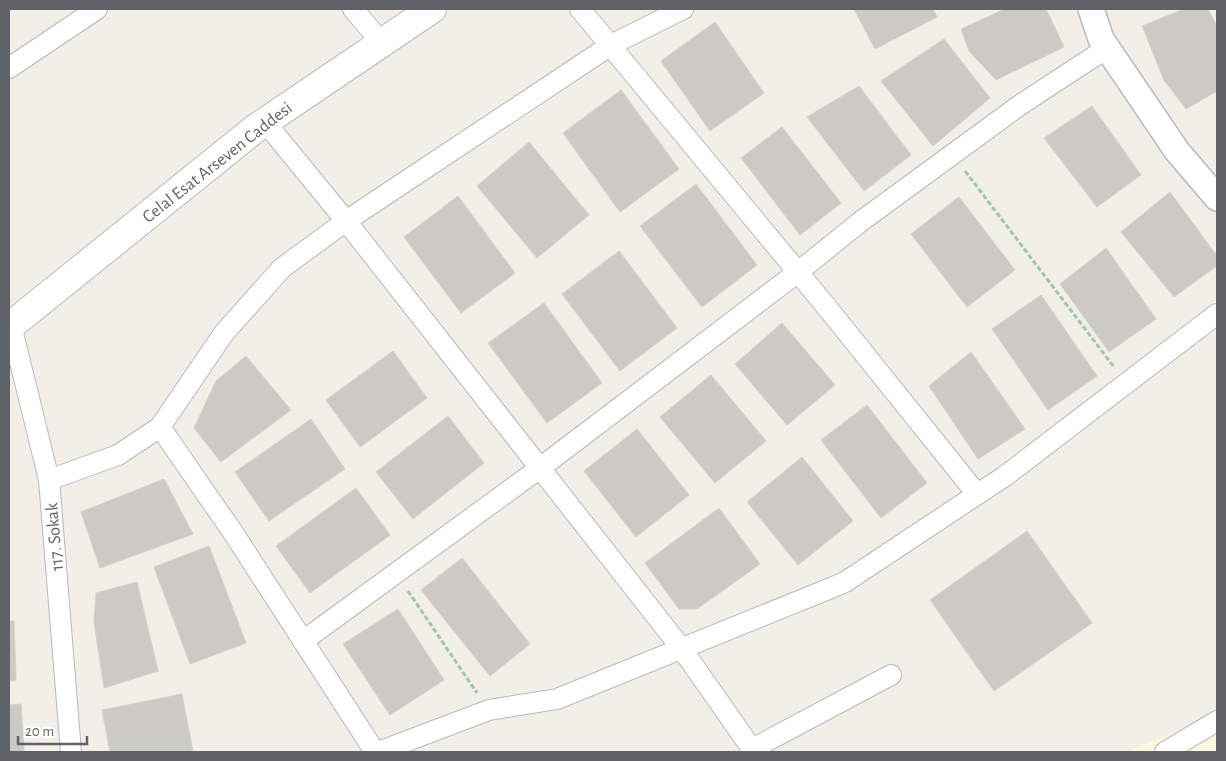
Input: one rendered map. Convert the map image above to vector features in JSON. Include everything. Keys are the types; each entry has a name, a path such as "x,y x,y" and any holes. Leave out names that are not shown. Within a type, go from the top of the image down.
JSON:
{"main road":[{"name":"Celal Esat Arseven Caddesi","path":"10,326 256,128 432,9"}],"street":[{"path":"9,68 97,9"},
{"path":"353,9 381,42"},
{"path":"580,9 798,272 977,494"},
{"path":"49,480 118,455 160,427 224,333 282,268 346,221 611,45 683,9"},
{"path":"1091,9 1101,39 1177,151 1217,198"},
{"path":"303,641 540,468 798,272 860,222 1020,105 1107,48"},
{"path":"265,122 346,221 682,649 753,751 891,675"},
{"path":"160,427 234,534 376,752 489,710 557,699 845,582 1005,476 1217,314"},
{"name":"117. Sokak","path":"10,326 49,480 71,752"},
{"path":"1165,752 1217,721"}],"path":[{"path":"952,155 1126,384"},
{"path":"396,574 489,710"}],"shaded area":[{"path":"1217,715 1217,752 1126,752"}],"building":[{"path":"854,9 933,9 937,17 875,49"},
{"path":"1005,9 1046,9 1064,47 996,80 969,51 961,29"},
{"path":"1184,9 1208,9 1217,26 1217,91 1186,109 1164,80 1142,26"},
{"path":"715,22 764,93 710,131 661,61"},
{"path":"944,39 990,98 933,146 881,81"},
{"path":"859,86 911,155 864,191 807,117"},
{"path":"621,90 679,169 620,212 563,133"},
{"path":"1092,106 1141,175 1097,207 1044,138"},
{"path":"782,127 841,203 800,235 741,158"},
{"path":"529,142 589,215 537,258 477,186"},
{"path":"696,184 757,265 702,307 640,226"},
{"path":"1170,192 1217,256 1217,266 1174,297 1121,232"},
{"path":"458,196 515,273 461,313 404,237"},
{"path":"959,197 1015,270 967,307 911,234"},
{"path":"1106,248 1156,319 1109,352 1060,284"},
{"path":"619,251 677,328 620,371 562,294"},
{"path":"1041,295 1097,376 1048,410 992,329"},
{"path":"544,303 602,383 547,423 488,343"},
{"path":"782,323 835,385 787,425 735,364"},
{"path":"393,351 427,398 360,447 326,400"},
{"path":"971,352 1025,429 978,459 929,386"},
{"path":"246,356 291,410 221,462 194,428 216,381"},
{"path":"711,375 766,441 715,483 660,417"},
{"path":"867,405 927,483 881,518 821,440"},
{"path":"448,416 484,463 413,519 376,472"},
{"path":"311,419 345,469 269,521 235,472"},
{"path":"637,429 689,495 636,537 584,471"},
{"path":"802,457 853,521 798,565 747,502"},
{"path":"164,479 193,534 100,568 81,512"},
{"path":"356,488 390,535 310,593 276,546"},
{"path":"719,508 760,564 697,609 679,609 645,563"},
{"path":"1027,531 1092,623 994,691 930,600"},
{"path":"209,546 246,643 190,664 154,567"},
{"path":"462,558 530,644 490,676 421,590"},
{"path":"137,582 158,671 104,688 94,622 96,593"},
{"path":"398,609 444,680 390,715 343,644"},
{"path":"9,621 14,621 16,680 9,681"},
{"path":"182,694 193,752 110,752 102,710"},
{"path":"21,704 24,752 9,752 9,705"}]}
